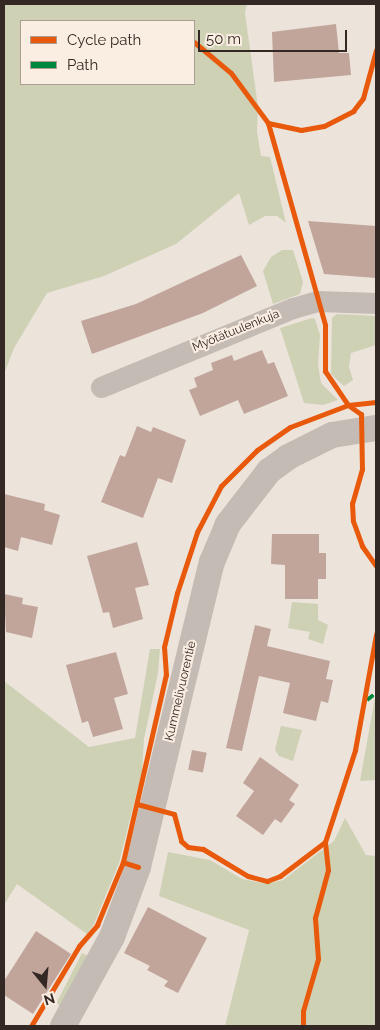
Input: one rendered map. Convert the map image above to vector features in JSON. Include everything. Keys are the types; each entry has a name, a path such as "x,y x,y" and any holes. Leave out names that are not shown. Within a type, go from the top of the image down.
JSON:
{"street":[{"name":"Myötätuulenkuja","path":"101,387 317,300 376,302"},
{"name":"Kummelivuorentie","path":"63,1026 112,937 138,867 212,562 228,524 269,471 288,458 332,435 376,428"}],"green space":[{"path":"4,4 247,4 245,13 258,107 257,132 261,156 270,157 286,223 277,216 265,216 249,225 239,193 176,244 104,276 47,293 14,348 4,374"},
{"path":"282,250 293,250 303,282 300,294 273,304 263,271 271,257"},
{"path":"337,314 376,316 376,345 351,353 349,367 353,380 344,386 331,374 332,318"},
{"path":"312,318 315,319 320,335 318,365 321,383 338,400 323,405 304,403 280,328"},
{"path":"292,602 318,604 318,620 328,625 323,644 308,639 310,632 288,628"},
{"path":"150,649 160,649 158,673 144,739 142,771 119,863 94,924 87,934 17,884 4,905 4,681 89,747 135,738"},
{"path":"376,692 376,780 360,781"},
{"path":"281,726 302,730 293,761 279,756 275,750"},
{"path":"345,818 366,855 376,856 376,1026 225,1026 249,930 159,896 168,852 210,860 242,879 267,884 283,880 334,841"},
{"path":"82,953 90,957 64,1008 56,1004"}],"building":[{"path":"336,24 339,53 349,53 351,75 274,82 272,32"},
{"path":"308,221 376,226 376,278 324,274"},
{"path":"241,255 257,286 203,313 92,354 81,321 136,304"},
{"path":"262,350 268,364 274,362 288,396 244,414 238,400 200,416 189,390 197,387 194,378 213,370 211,363 232,355 234,361"},
{"path":"137,426 151,432 153,427 186,440 172,483 158,478 143,518 101,502 120,455 125,457"},
{"path":"4,494 45,504 44,510 60,515 52,545 21,537 18,551 4,547"},
{"path":"272,534 319,534 319,553 326,553 326,579 318,579 318,599 285,599 285,565 271,564"},
{"path":"137,542 149,585 135,588 143,619 113,628 109,612 103,613 87,556"},
{"path":"4,594 23,598 22,604 38,607 32,638 6,632"},
{"path":"255,625 271,629 267,646 330,661 326,679 333,680 328,703 321,701 316,721 283,713 290,683 259,676 242,751 226,748"},
{"path":"116,652 128,694 114,698 123,729 93,737 88,721 82,723 66,665"},
{"path":"192,750 207,753 203,772 188,770"},
{"path":"260,757 299,785 289,800 295,804 281,823 275,819 263,835 236,816 254,791 243,783"},
{"path":"148,907 207,938 178,993 164,986 168,981 147,970 150,966 124,953"},
{"path":"36,931 71,954 33,1014 4,995 4,981"}],"marked path":[{"path":"367,700 376,693"}],"cycle path":[{"path":"195,43 231,73 268,123 325,325 325,371 348,405 361,414 362,469 352,503 353,521 362,546 376,566"},
{"path":"268,123 301,130 324,126 353,111 363,98 376,50"},
{"path":"138,867 123,862 166,675 164,647 177,593 197,532 221,486 257,450 290,427 348,405 376,402"},
{"path":"325,842 355,750 376,634"},
{"path":"137,804 174,814 181,841 188,847 203,849 248,876 267,881 280,876 325,842 328,870 315,918 318,959 303,1011 303,1026"},
{"path":"31,1026 79,946 97,925 123,862"}]}
